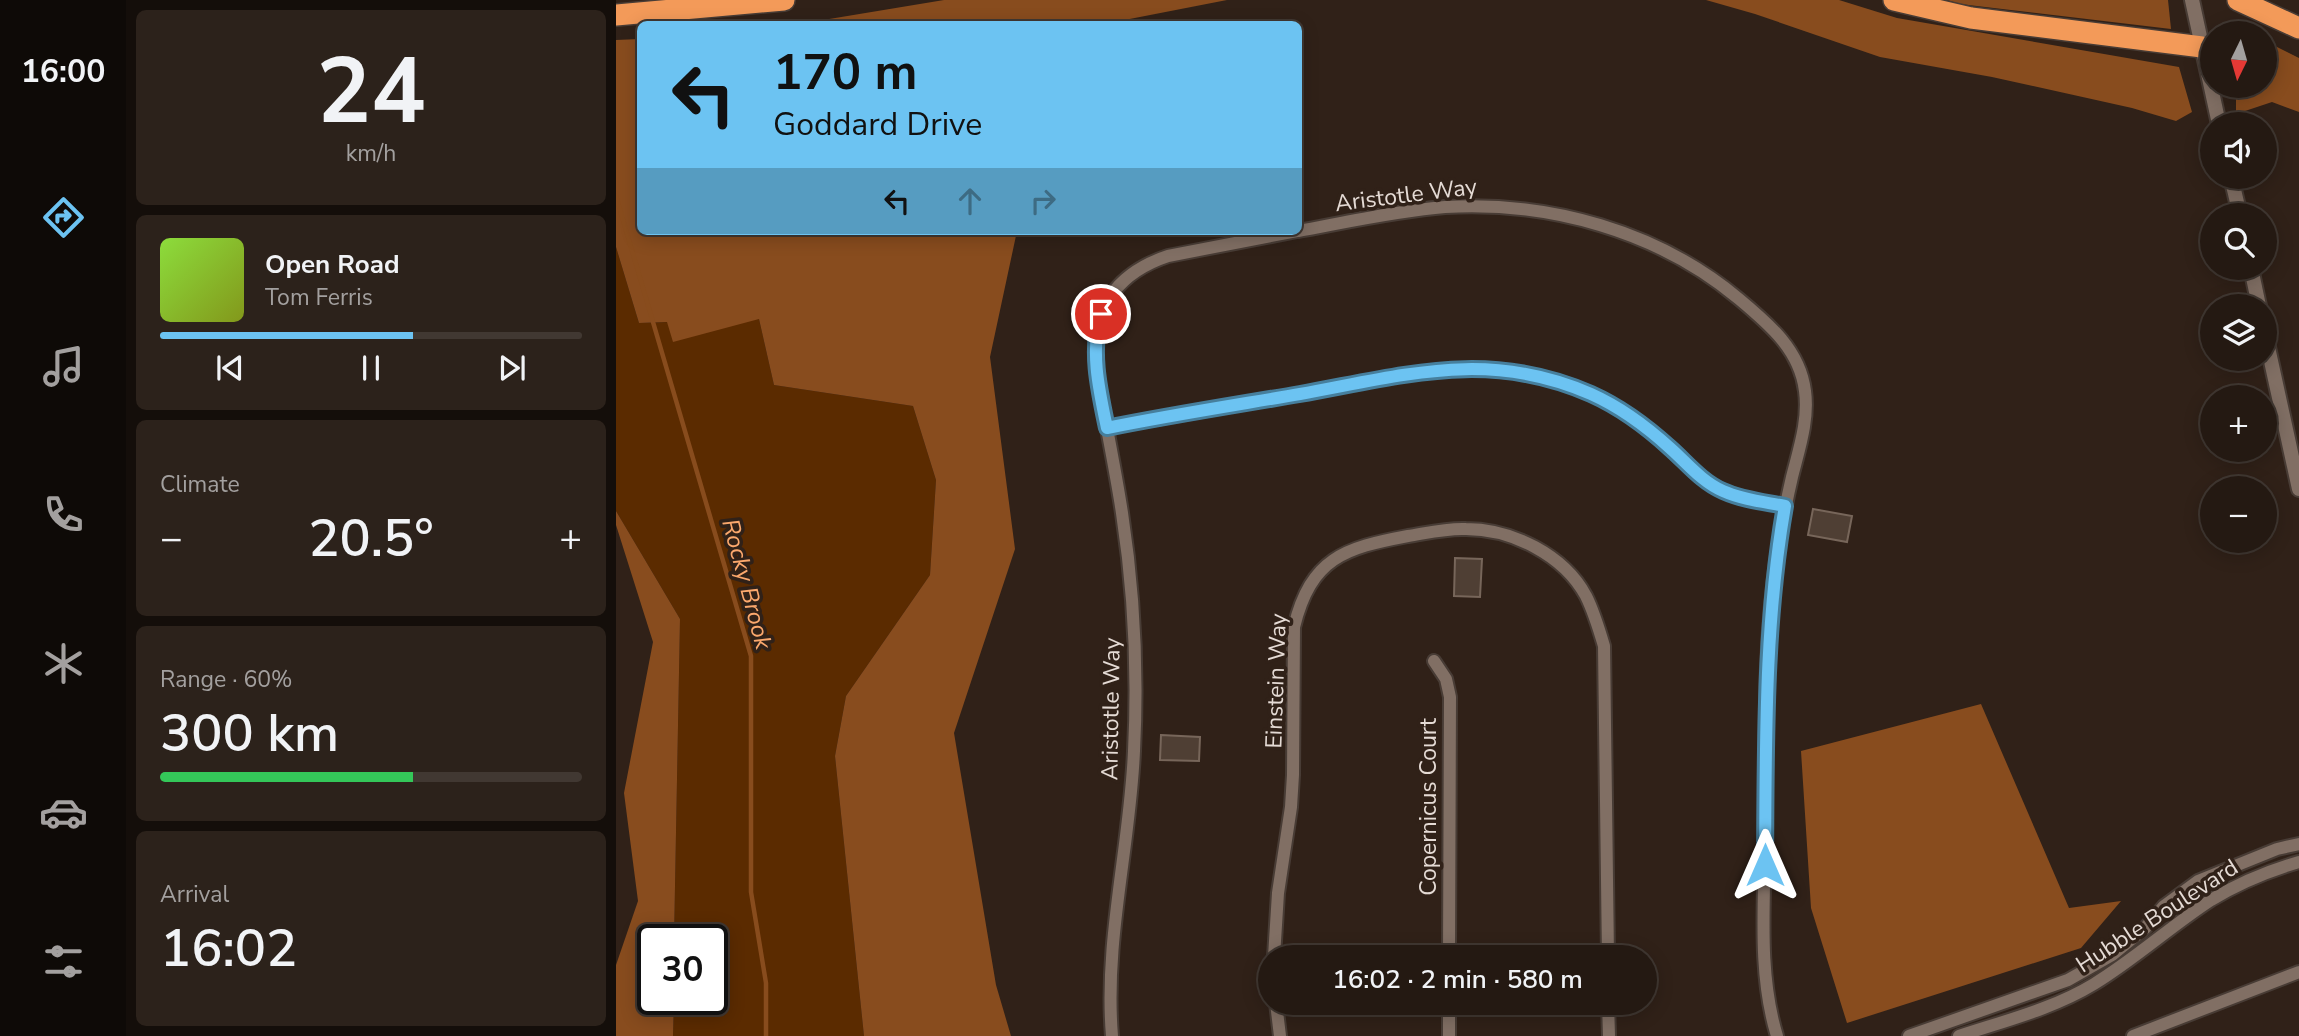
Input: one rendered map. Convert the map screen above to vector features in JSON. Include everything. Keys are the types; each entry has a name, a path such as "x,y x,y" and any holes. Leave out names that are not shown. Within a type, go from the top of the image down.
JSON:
{"highway":[{"path":"616,15 697,10 784,0"},
{"path":"1894,0 1971,18 2200,47"},
{"path":"2238,0 2299,28"}],"street":[{"path":"2192,0 2200,38"},
{"name":"Aristotle Way","path":"1302,230 1430,209 1479,206 1518,208 1592,222 1626,233 1693,266 1725,287 1773,327 1788,347 1798,365 1805,390 1806,415 1785,506 1776,560 1766,669 1764,971 1777,1036"},
{"name":"Aristotle Way","path":"1112,1036 1109,987 1111,943 1133,769 1135,648 1127,552 1095,356 1095,338 1101,314 1112,292 1148,263 1168,256 1277,235"},
{"path":"1107,428 1413,373 1468,368 1519,371 1594,395 1625,413 1667,445 1704,480 1722,491 1785,506"},
{"path":"2273,371 2299,489"},
{"name":"Einstein Way","path":"1275,945 1278,893 1291,807 1294,627 1300,603 1309,584 1324,568 1339,555 1356,547 1441,530 1469,528 1508,535 1545,553 1573,578 1586,595 1597,622 1604,646 1608,945"},
{"name":"Copernicus Court","path":"1434,661 1446,679 1450,697 1449,945"},
{"name":"Hubble Boulevard","path":"2145,928 2164,906 2198,881 2237,864 2299,844"},
{"name":"Hubble Boulevard","path":"1959,1036 2045,1006 2090,986 2236,886 2274,869 2299,862"},
{"name":"Hubble Boulevard","path":"1909,1036 2068,980 2112,955 2145,928 2237,864"},
{"path":"2133,1036 2299,971"},
{"path":"1277,1015 1280,1036"},
{"path":"1449,1015 1449,1036"},
{"path":"1608,1015 1609,1036"}],"lane":[{"path":"2179,905 2189,916"}],"shaded area":[{"path":"944,0 1227,0 1119,21 817,21"},
{"path":"1706,0 1839,0 1897,18 2179,67 2192,112 2176,121 2132,108 1992,77 1880,57"},
{"path":"1947,0 2168,0 2171,29 1960,4"},
{"path":"637,39 637,235 1016,235 990,357 1015,549 954,733 996,985 1011,1036 864,1036 835,756 846,696 930,575 936,480 913,406 774,385 759,319 673,342 667,322 639,323 616,247 616,40"},
{"path":"2277,47 2299,58 2299,112 2272,102 2236,112 2236,98 2277,98"},
{"path":"616,247 639,323 759,319 774,385 913,406 936,480 930,575 846,696 835,756 864,1036 673,1036 674,1015 728,1015 728,924 674,924 680,619 616,511"},
{"path":"616,511 680,619 674,924 637,924 637,1015 674,1015 673,1036 616,1036 616,965 638,901 624,793 653,642 616,525"},
{"path":"1981,704 2069,908 2121,901 2081,948 1847,1023 1811,908 1801,751"}],"building":[{"path":"1813,509 1852,516 1847,542 1808,535"},
{"path":"1455,558 1482,559 1480,597 1454,596"},
{"path":"1161,735 1200,737 1199,761 1160,760"}],"waterway":[{"name":"Rocky Brook","path":"616,196 751,656 751,892 766,983 766,1036"}],"route":[{"path":"1101,314 1096,330 1095,356 1107,428 1413,373 1468,368 1519,371 1594,395 1625,413 1667,445 1704,480 1722,491 1785,506 1776,560 1766,669 1765,865"}]}
